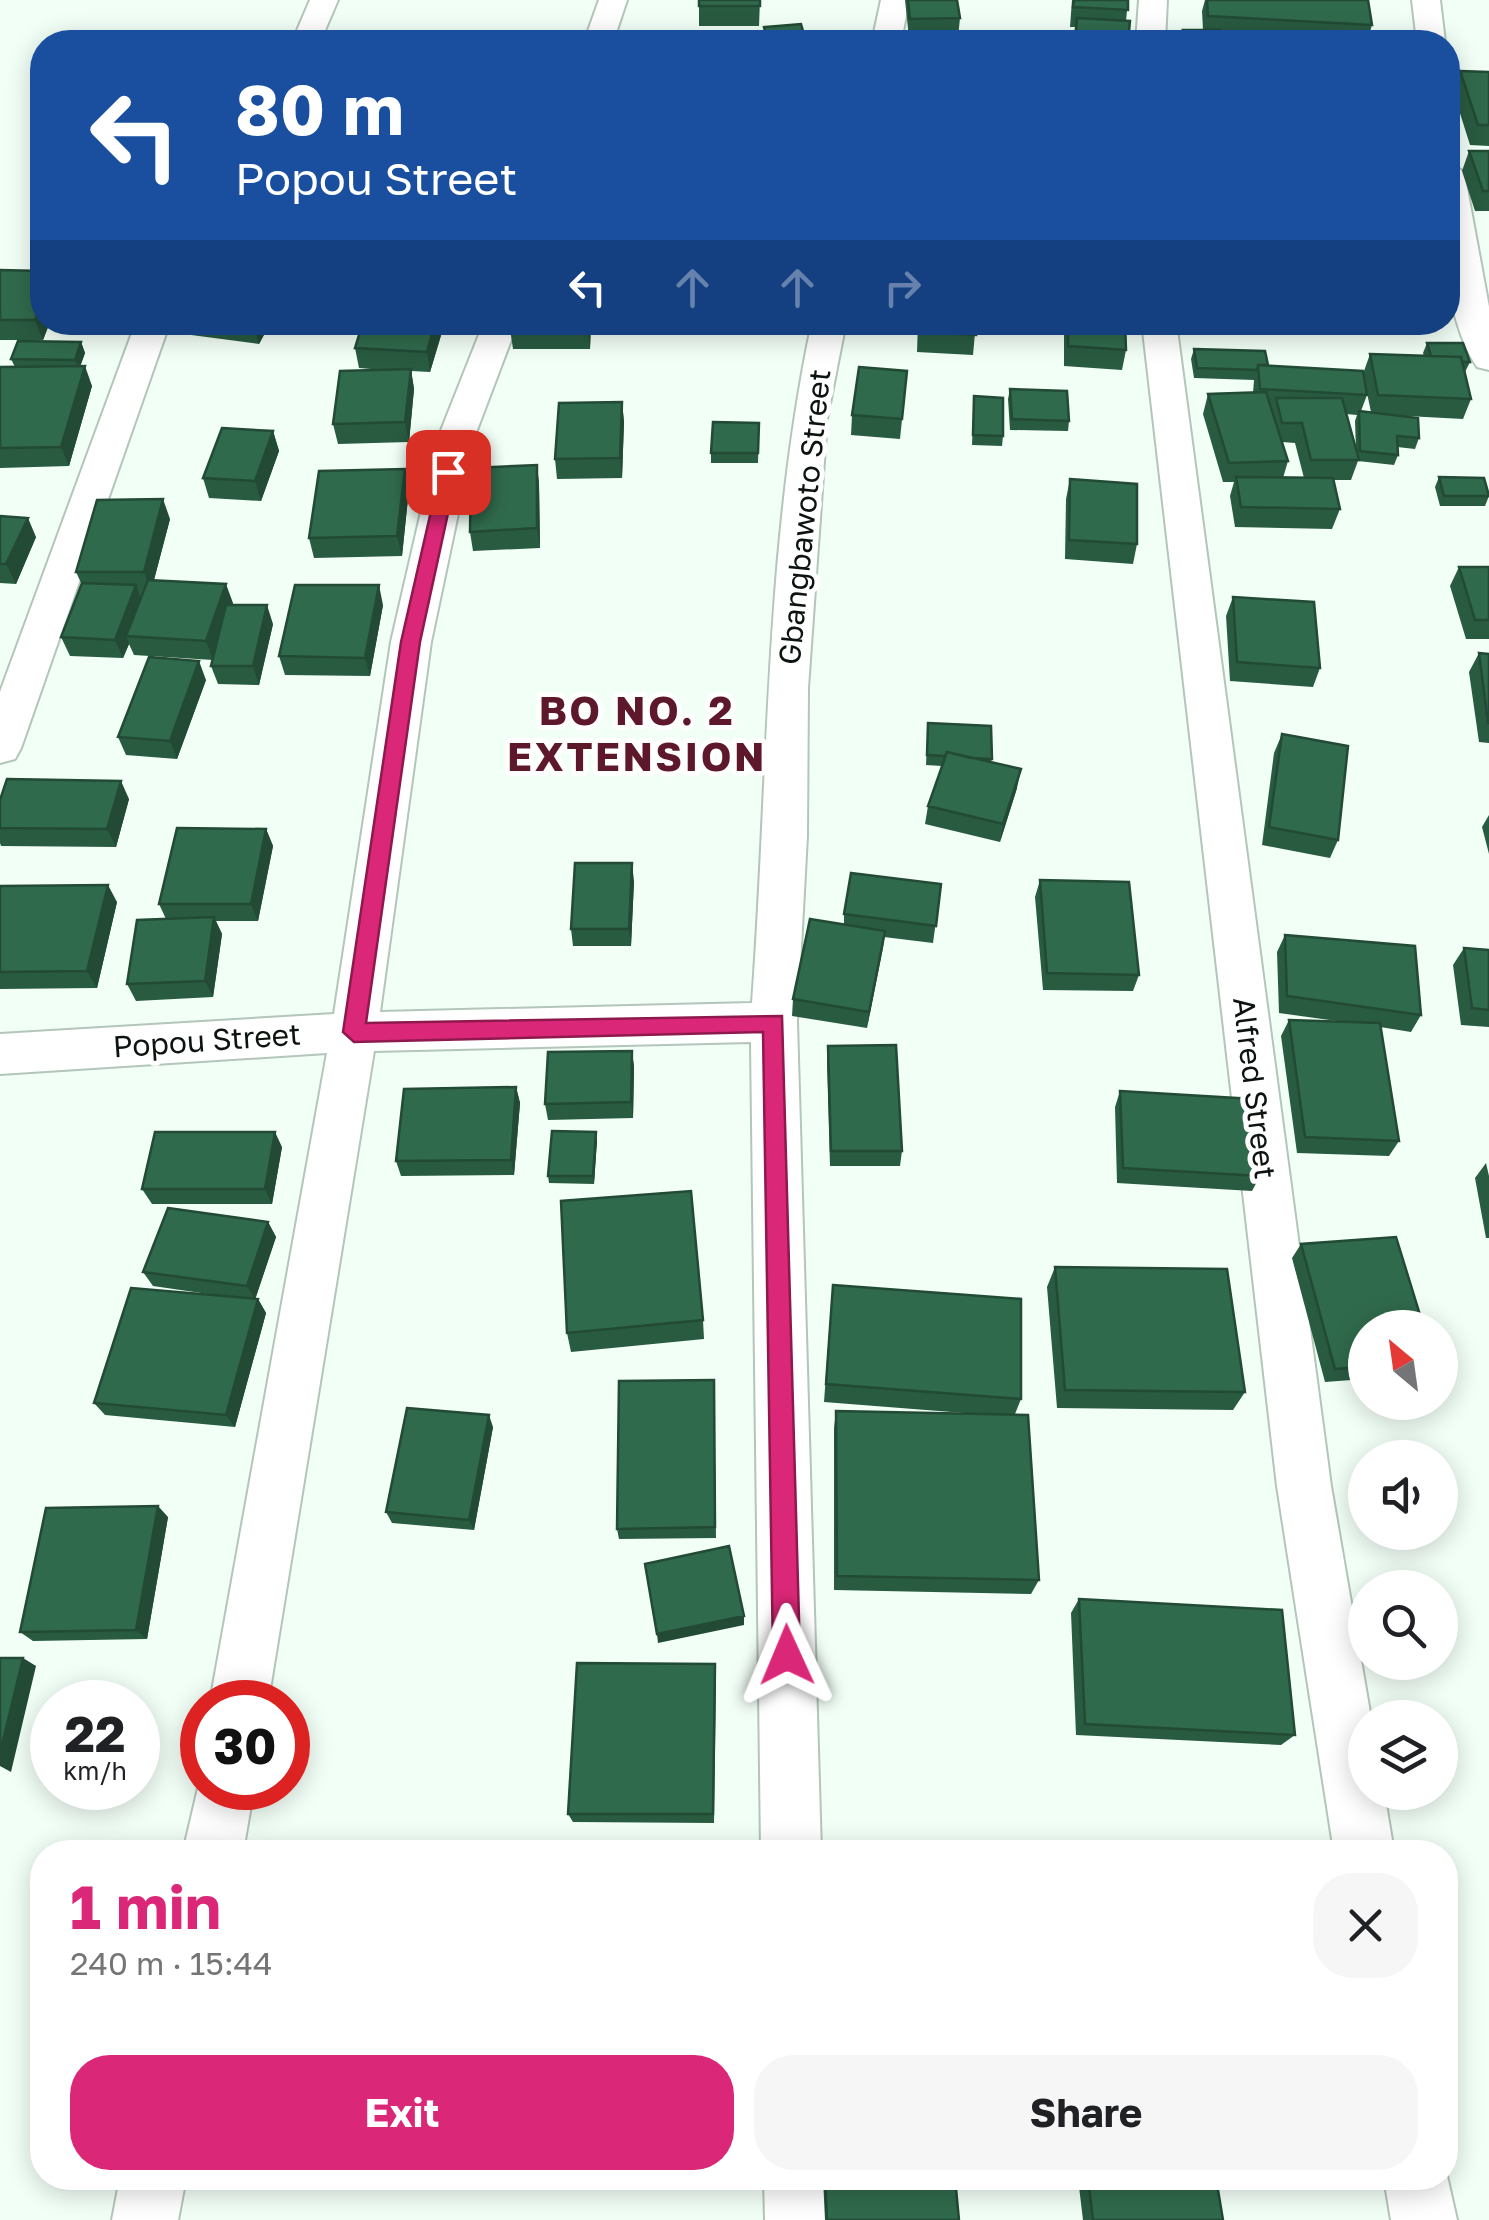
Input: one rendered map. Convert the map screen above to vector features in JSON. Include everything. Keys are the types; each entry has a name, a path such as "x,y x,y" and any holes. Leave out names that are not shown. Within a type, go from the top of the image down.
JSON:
{"street":[{"path":"311,30 324,0"},
{"path":"603,30 614,0"},
{"path":"889,30 895,0"},
{"path":"1151,30 1152,0"},
{"path":"1426,0 1430,30"},
{"path":"1460,200 1474,232 1474,324 1489,359"},
{"path":"0,748 148,335"},
{"path":"243,1680 354,1032 410,642 456,438 495,335"},
{"name":"Gbangbawoto Street","path":"791,1840 774,1022 786,836 789,669 809,420 826,335"},
{"name":"Alfred Street","path":"1160,335 1304,1486 1362,1840"},
{"name":"Popou Street","path":"0,1054 354,1032 774,1022"},
{"path":"216,1840 221,1810"},
{"path":"144,2220 150,2190"},
{"path":"797,2190 798,2220"},
{"path":"1419,2190 1424,2220"}],"building":[{"path":"699,0 760,0 760,6 699,6"},
{"path":"908,0 957,0 960,18 910,19"},
{"path":"1074,0 1128,0 1128,10 1073,7"},
{"path":"1207,0 1368,0 1372,25 1208,16"},
{"path":"1077,18 1130,21 1129,30 1076,30"},
{"path":"801,24 803,30 765,30 764,27"},
{"path":"1460,71 1489,72 1489,125 1478,125"},
{"path":"1469,151 1489,151 1489,191 1483,191"},
{"path":"0,270 30,271 30,320 0,320"},
{"path":"359,335 432,335 427,352 355,348"},
{"path":"1068,335 1125,335 1126,350 1068,346"},
{"path":"18,341 81,342 75,360 11,359"},
{"path":"1427,343 1463,343 1470,362 1462,362 1461,357 1431,356"},
{"path":"1194,349 1265,351 1268,365 1258,365 1257,370 1197,368"},
{"path":"1370,354 1461,357 1471,399 1378,395"},
{"path":"1258,365 1363,371 1367,395 1260,389"},
{"path":"85,366 61,447 0,448 0,367"},
{"path":"859,367 907,371 902,419 852,415"},
{"path":"411,369 405,422 333,424 340,371"},
{"path":"1010,389 1067,391 1069,421 1012,419"},
{"path":"1266,392 1288,461 1229,463 1208,394"},
{"path":"974,396 1003,398 1003,436 973,435"},
{"path":"1276,398 1342,398 1359,460 1311,460 1302,423 1282,423"},
{"path":"622,402 620,458 555,459 559,403"},
{"path":"1359,411 1418,418 1419,438 1397,436 1398,455 1360,451"},
{"path":"713,422 759,423 758,453 711,453"},
{"path":"222,428 273,431 255,481 203,478"},
{"path":"537,465 537,528 470,532 471,468"},
{"path":"405,469 397,536 309,538 319,471"},
{"path":"1236,477 1333,478 1340,509 1241,507"},
{"path":"1439,477 1484,478 1489,496 1444,496"},
{"path":"1070,479 1137,484 1137,544 1069,540"},
{"path":"163,499 144,572 76,572 97,500"},
{"path":"0,516 28,518 6,564 0,564"},
{"path":"1459,567 1489,567 1489,620 1475,620"},
{"path":"148,580 226,584 206,641 126,636"},
{"path":"82,583 136,585 115,640 61,637"},
{"path":"295,585 379,585 365,658 279,656"},
{"path":"1233,597 1314,602 1320,668 1237,662"},
{"path":"226,605 267,605 253,666 211,666"},
{"path":"1479,653 1489,654 1489,723 1488,723"},
{"path":"149,657 199,661 170,741 118,737"},
{"path":"928,723 991,726 992,759 947,752 945,756 927,755"},
{"path":"1282,734 1348,746 1338,840 1269,827"},
{"path":"947,752 1021,769 1003,824 928,806"},
{"path":"7,779 121,781 107,829 0,828 0,800"},
{"path":"177,828 266,829 251,904 159,904"},
{"path":"575,863 632,863 629,929 571,929"},
{"path":"851,873 941,884 936,926 844,914"},
{"path":"1040,880 1129,882 1139,975 1047,973"},
{"path":"108,885 87,971 0,972 0,886"},
{"path":"214,917 205,981 127,984 137,920"},
{"path":"810,919 885,931 869,1012 793,999"},
{"path":"1285,935 1415,946 1421,1015 1287,996"},
{"path":"1464,948 1489,950 1489,1010 1472,1008"},
{"path":"1289,1020 1380,1023 1399,1141 1305,1137"},
{"path":"896,1045 902,1151 831,1151 828,1046"},
{"path":"632,1051 631,1102 545,1104 548,1052"},
{"path":"516,1087 511,1160 396,1161 404,1089"},
{"path":"1120,1091 1253,1099 1260,1176 1123,1168"},
{"path":"552,1131 596,1132 593,1176 548,1176"},
{"path":"155,1132 275,1132 265,1189 142,1189"},
{"path":"691,1191 703,1320 567,1333 561,1201"},
{"path":"168,1208 268,1222 247,1286 143,1272"},
{"path":"1396,1237 1418,1310 1348,1310 1348,1368 1335,1369 1301,1244"},
{"path":"1055,1267 1227,1269 1245,1392 1065,1390"},
{"path":"833,1285 1021,1299 1021,1399 826,1384"},
{"path":"131,1288 258,1299 226,1415 94,1403"},
{"path":"714,1380 715,1527 617,1529 619,1381"},
{"path":"407,1408 489,1415 469,1520 386,1512"},
{"path":"836,1411 1028,1415 1039,1580 837,1576"},
{"path":"158,1506 136,1630 20,1632 46,1508"},
{"path":"729,1546 744,1616 657,1634 645,1564"},
{"path":"1079,1599 1282,1610 1295,1735 1085,1724"},
{"path":"0,1658 23,1658 0,1753"},
{"path":"577,1663 715,1664 713,1814 568,1814"},
{"path":"826,2190 956,2190 959,2220 827,2220"},
{"path":"1089,2190 1218,2190 1223,2220 1093,2220"}],"district":[{"name":"BO NO. 2 EXTENSION","path":"637,734"}],"route":[{"path":"448,472 410,642 354,1032 774,1022 787,1655"}]}
